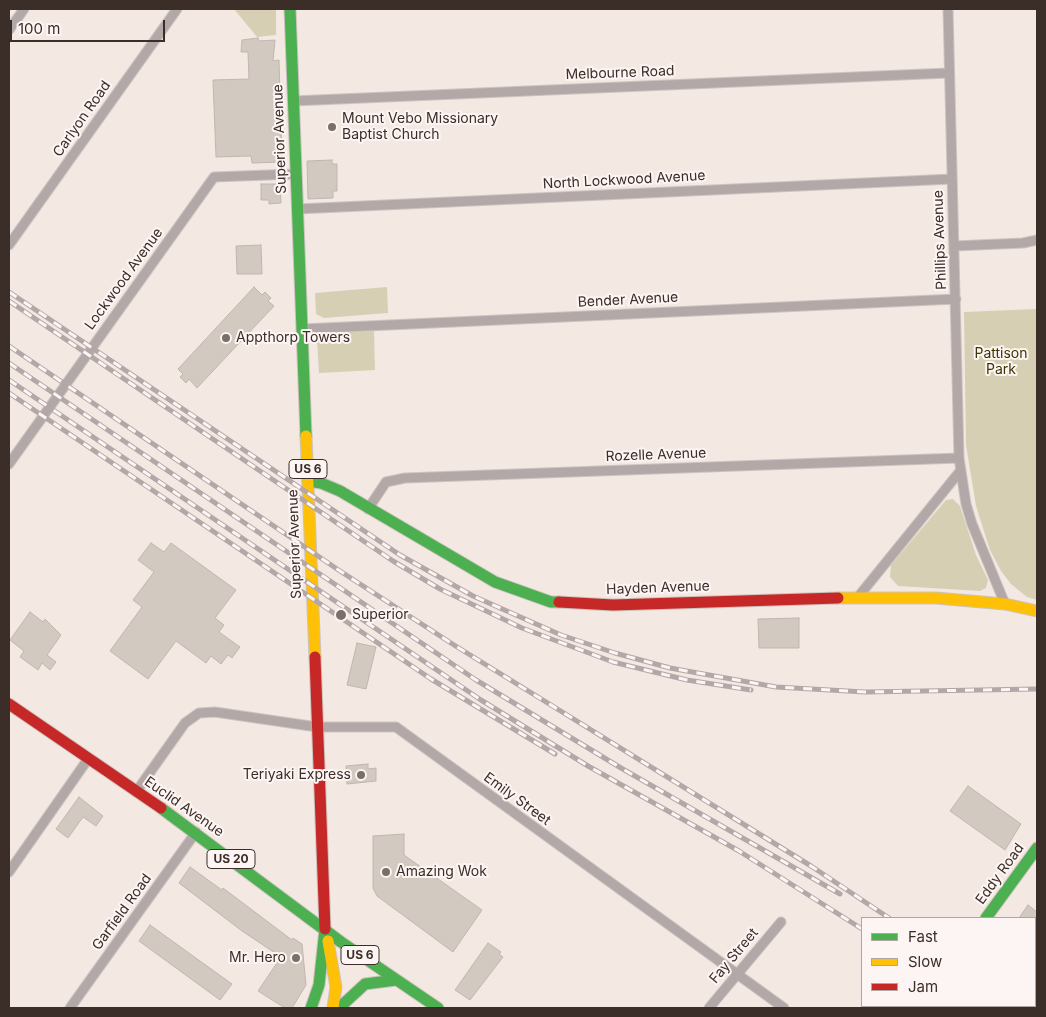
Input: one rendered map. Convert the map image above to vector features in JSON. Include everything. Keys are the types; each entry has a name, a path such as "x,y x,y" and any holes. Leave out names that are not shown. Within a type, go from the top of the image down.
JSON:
{"main road":[{"name":"Superior Avenue","path":"290,9 325,929"},
{"name":"Hayden Avenue","path":"308,481 321,483 340,491 495,582 551,602 613,605 858,597 936,598 1005,604 1037,611"},
{"name":"Euclid Avenue","path":"9,704 196,832 325,929 438,1008"},
{"name":"Eddy Road","path":"987,917 1037,848"},
{"path":"311,1008 319,985 325,929"},
{"path":"325,929 335,974 336,994 333,1008"},
{"path":"339,1008 365,984 396,980"}],"street":[{"path":"9,30 24,9"},
{"name":"Carlyon Road","path":"9,245 177,9"},
{"name":"Phillips Avenue","path":"948,9 948,73 956,299 959,458 972,524 1005,604"},
{"name":"Melbourne Road","path":"293,101 948,73"},
{"name":"Lockwood Avenue","path":"9,464 214,177 295,174"},
{"name":"North Lockwood Avenue","path":"297,209 952,178"},
{"path":"954,246 1023,243 1037,240"},
{"name":"Bender Avenue","path":"302,329 956,299"},
{"name":"Rozelle Avenue","path":"368,509 386,482 405,478 959,458"},
{"path":"858,597 961,470"},
{"name":"Emily Street","path":"136,792 185,723 199,713 215,712 317,727 396,727 784,1008"},
{"path":"9,872 88,759"},
{"name":"Garfield Road","path":"70,1008 196,832"},
{"name":"Fay Street","path":"709,1008 781,922"}],"green space":[{"path":"234,9 276,9 276,35 257,37"},
{"path":"387,287 388,313 324,318 316,314 315,293"},
{"name":"Pattison Park","path":"1037,309 1037,600 1027,597 1011,584 1001,571 990,550 976,506 966,445 964,312"},
{"path":"374,331 375,370 319,373 317,339 322,333"},
{"path":"953,499 960,506 976,555 988,580 986,588 980,591 898,586 890,577 891,565 946,500"}],"building":[{"path":"258,38 259,41 275,40 273,61 279,60 282,162 252,163 251,156 216,157 213,80 249,79 248,52 241,52 242,40"},
{"path":"332,160 332,164 337,164 337,191 333,191 333,198 308,199 307,161"},
{"path":"261,184 280,184 281,203 269,204 269,200 261,200"},
{"path":"261,245 262,274 237,274 236,246"},
{"name":"Appthorp Towers","path":"254,287 262,295 265,292 271,298 268,301 274,306 197,388 189,379 186,383 180,377 183,374 178,369"},
{"path":"151,543 164,552 171,543 236,590 215,618 224,625 219,632 240,647 232,658 228,655 221,664 211,656 206,663 176,641 148,679 110,651 142,607 133,600 154,572 138,560"},
{"path":"30,612 43,622 45,619 61,635 47,655 56,662 50,670 42,663 38,670 20,657 24,651 10,640"},
{"path":"799,618 799,648 759,648 758,619"},
{"path":"357,643 376,647 366,689 347,685"},
{"name":"Teriyaki Express","path":"368,764 368,769 376,768 376,781 347,784 346,766"},
{"path":"968,786 1021,824 1005,850 950,811"},
{"path":"79,797 103,816 96,826 83,817 68,838 56,829"},
{"path":"404,834 404,855 482,910 453,952 377,896 373,888 373,836"},
{"path":"190,867 222,890 223,888 292,940 293,938 302,944 306,985 292,1008 285,1008 258,991 281,957 242,931 179,883"},
{"path":"1028,905 1037,912 1037,918 1020,917"},
{"path":"150,925 232,984 220,1000 139,941"},
{"path":"488,943 501,952 499,954 503,957 470,1000 455,990"}],"railway":[{"path":"9,292 400,555 473,596 561,635 615,653 670,668 776,687 865,692 1037,689"},
{"path":"9,301 393,561 440,589 522,628 613,662 687,680 751,690"},
{"path":"9,346 340,571 454,645 811,866 888,917"},
{"path":"9,363 476,680 621,768 840,894"},
{"path":"9,380 481,700 588,766 739,851 861,928"},
{"path":"9,393 431,679 555,754"}],"traffic: fast":[{"path":"290,9 306,436"},
{"path":"308,481 321,483 340,491 495,582 551,602 559,602"},
{"path":"161,808 341,942 438,1008"},
{"path":"987,917 1037,848"},
{"path":"311,1008 319,985 325,929"},
{"path":"339,1008 365,984 396,980"}],"traffic: slow":[{"path":"306,436 315,657"},
{"path":"838,598 936,598 1005,604 1037,611"},
{"path":"328,941 336,987 333,1008"}],"traffic: jam":[{"path":"559,602 613,605 838,598"},
{"path":"315,657 325,929"},
{"path":"9,704 161,808"}],"place":[{"name":"Mount Vebo Missionary Baptist Church","path":"332,127"},
{"name":"Appthorp Towers","path":"226,338"},
{"name":"Superior","path":"341,615"},
{"name":"Teriyaki Express","path":"361,775"},
{"name":"Amazing Wok","path":"386,872"},
{"name":"Mr. Hero","path":"296,958"}]}
